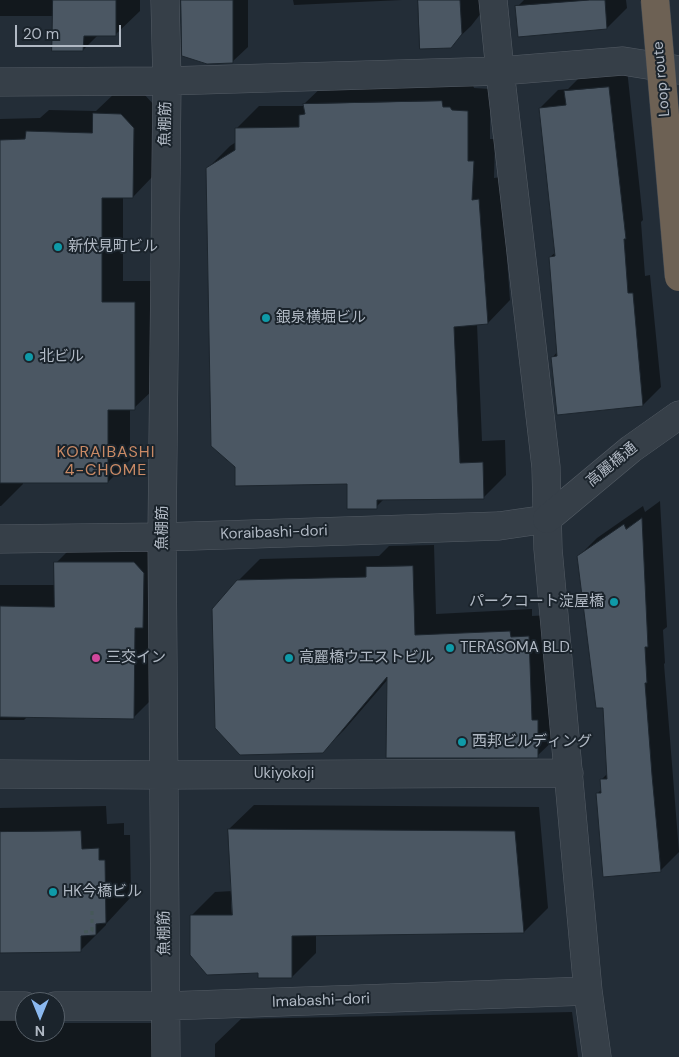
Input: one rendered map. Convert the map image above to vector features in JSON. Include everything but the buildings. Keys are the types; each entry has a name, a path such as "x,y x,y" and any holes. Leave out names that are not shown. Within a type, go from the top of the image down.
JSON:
{"highway":[{"name":"Loop route","path":"655,0 679,277"}],"street":[{"name":"魚棚筋","path":"165,0 167,81 162,537 166,1057"},
{"path":"493,0 546,467 548,549 588,991 598,1057"},
{"path":"0,82 167,81 500,71 623,61 679,70"},
{"name":"高麗橋通","path":"548,519 631,449 679,415"},
{"name":"Koraibashi-dori","path":"0,539 162,537 499,526 548,519"},
{"name":"Ukiyokoji","path":"0,774 569,773"},
{"name":"Imabashi-dori","path":"65,1006 166,1006 588,991"},
{"path":"0,1006 15,1006"}],"path":[{"path":"84,932 92,931 92,910"}],"place":[{"name":"新伏見町ビル","path":"58,247"},
{"name":"銀泉横堀ビル","path":"266,318"},
{"name":"北ビル","path":"29,357"},
{"name":"パークコート淀屋橋","path":"614,602"},
{"name":"TERASOMA BLD.","path":"450,648"},
{"name":"三交イン","path":"96,658"},
{"name":"高麗橋ウエストビル","path":"289,658"},
{"name":"西邦ビルディング","path":"462,742"},
{"name":"HK今橋ビル","path":"53,892"}],"district":[{"name":"KORAIBASHI 4-CHOME","path":"106,462"}]}
